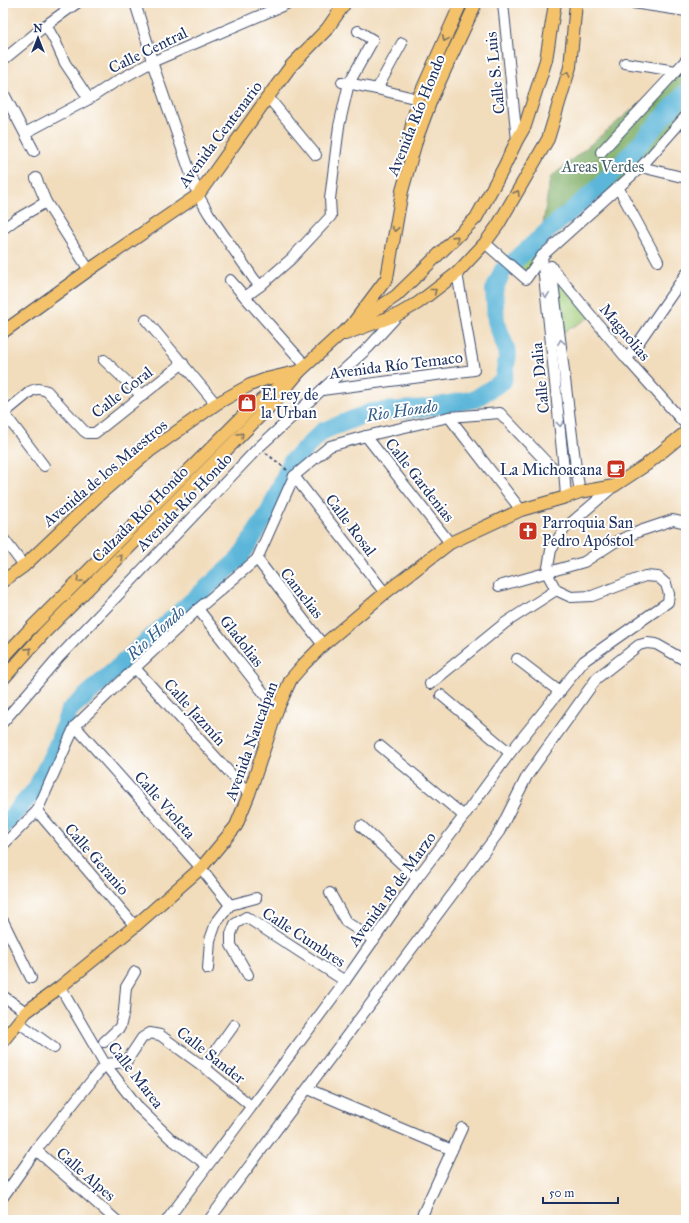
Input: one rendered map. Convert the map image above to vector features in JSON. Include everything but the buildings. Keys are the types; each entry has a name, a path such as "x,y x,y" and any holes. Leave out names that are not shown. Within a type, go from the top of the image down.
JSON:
{"main road":[{"name":"Avenida Centenario","path":"3,332 89,270 198,195 268,97 292,66 327,29 345,3"},
{"name":"Avenida Río Hondo","path":"402,191 404,159 418,99 461,3"},
{"name":"Calzada Río Hondo","path":"3,658 29,630 251,408 303,368 351,326 387,278 402,191 417,138 431,100 476,3"},
{"name":"Avenida Río Hondo","path":"402,191 417,162 433,110 445,80 485,3"},
{"path":"517,140 540,57 548,3"},
{"path":"351,326 396,296 476,218 504,169 525,126 546,60 555,3"},
{"path":"336,338 399,314 418,303 457,273 485,243 498,225 548,139 570,67 576,3"},
{"path":"387,278 390,289 396,296 406,302 418,303"},
{"name":"Calzada Río Hondo","path":"3,679 44,633 276,400 303,368"},
{"name":"Avenida de los Maestros","path":"3,581 24,566 100,494 151,450 216,404 250,385 303,368"},
{"name":"Avenida Naucalpan","path":"3,1041 26,1012 135,926 201,868 236,826 249,794 277,710 291,679 323,645 385,593 450,543 521,510 580,492 614,486 646,465 686,432"}],"street":[{"path":"3,60 46,25 77,3"},
{"path":"135,3 152,62 198,195 209,214 260,286"},
{"name":"Calle Central","path":"24,133 89,99 152,62 289,3"},
{"name":"Calle S. Luis","path":"502,3 517,140"},
{"path":"633,3 686,11"},
{"path":"46,25 65,63 89,99"},
{"path":"245,297 291,259 331,216 330,199 345,82 373,40 358,31"},
{"path":"377,89 402,43"},
{"path":"604,154 686,60"},
{"path":"625,63 676,71"},
{"path":"345,82 418,99"},
{"path":"3,92 34,151"},
{"path":"268,97 316,155"},
{"path":"485,243 526,279 542,256 642,167 685,120"},
{"path":"642,167 686,178"},
{"path":"36,178 46,202 89,270"},
{"path":"618,187 658,261"},
{"path":"3,229 15,220 46,202"},
{"name":"Magnolias","path":"542,256 627,359 686,425"},
{"name":"Calle Dalia","path":"542,256 566,497"},
{"name":"Calle Dalia","path":"551,266 580,492"},
{"name":"Avenida Río Temaco","path":"322,390 474,370 457,273"},
{"path":"627,359 686,274"},
{"path":"230,280 303,368"},
{"name":"Avenida Río Hondo","path":"3,722 60,656 259,447 369,346 399,314"},
{"path":"146,320 216,404"},
{"path":"104,360 142,396"},
{"name":"Calle Coral","path":"3,414 31,391 41,389 47,391 84,431 87,433 95,433 183,363"},
{"path":"554,371 564,370"},
{"path":"3,845 37,811 75,726 198,609 257,559 293,475 330,446 449,417 500,413 552,468 564,470 576,468"},
{"path":"3,414 44,466"},
{"path":"449,417 521,510"},
{"name":"Calle Gardenias","path":"366,436 450,543"},
{"name":"Calle Rosal","path":"293,475 385,593"},
{"path":"430,684 505,623 556,590 547,573 551,550 565,528 614,486"},
{"path":"499,586 584,562 615,542 673,520 686,522"},
{"path":"3,538 24,566"},
{"name":"Camelias","path":"257,559 323,645"},
{"name":"Avenida 18 de Marzo","path":"167,1220 345,981 417,878 510,753 584,661 668,602 669,594 666,584 658,577 645,576 592,596 572,597 556,590"},
{"name":"Gladolias","path":"198,609 277,710"},
{"path":"209,1220 499,832 527,776 597,678 638,645 647,642 656,644 686,662"},
{"path":"517,659 560,692"},
{"name":"Calle Jazmín","path":"135,668 249,794"},
{"path":"441,695 510,753"},
{"name":"Calle Violeta","path":"75,726 201,868 230,905"},
{"path":"380,746 464,816"},
{"name":"Calle Geranio","path":"37,811 135,926"},
{"path":"361,826 417,878"},
{"path":"330,894 346,922 374,940"},
{"path":"208,969 210,940 216,923 230,905 256,898"},
{"name":"Calle Cumbres","path":"248,975 231,945 231,934 235,924 246,918 345,981"},
{"path":"3,922 30,978"},
{"path":"104,1042 120,1027 124,1011 126,987 135,972"},
{"name":"Calle Marea","path":"60,986 105,1064 139,1108 171,1140 207,1166"},
{"path":"3,996 26,1012"},
{"path":"18,1022 54,1048"},
{"path":"204,1067 234,1025"},
{"name":"Calle Sander","path":"105,1064 126,1062 142,1038 150,1033 160,1035 204,1067 251,1106"},
{"path":"3,1197 36,1150 105,1064"},
{"path":"308,1089 452,1150"},
{"path":"420,1220 462,1128"},
{"name":"Calle Alpes","path":"36,1150 116,1220"}],"path":[{"path":"604,154 624,177"},
{"path":"271,457 293,475"}],"green space":[{"name":"Areas Verdes","path":"686,61 686,116 618,187 551,228 541,237 550,178 676,73"},
{"path":"531,247 542,256 526,279 510,265"},
{"path":"551,266 592,316 560,334"}],"waterway":[{"name":"Rio Hondo","path":"3,826 36,789 58,743 69,711 239,559 270,510 291,462 323,431 371,412 426,408 475,399 503,381 508,354 496,321 494,290 503,270 596,190 686,92"}],"place":[{"name":"El rey de la Urban","path":"247,403"},
{"name":"La Michoacana","path":"616,469"},
{"name":"Parroquia San Pedro Apóstol","path":"528,531"}]}
